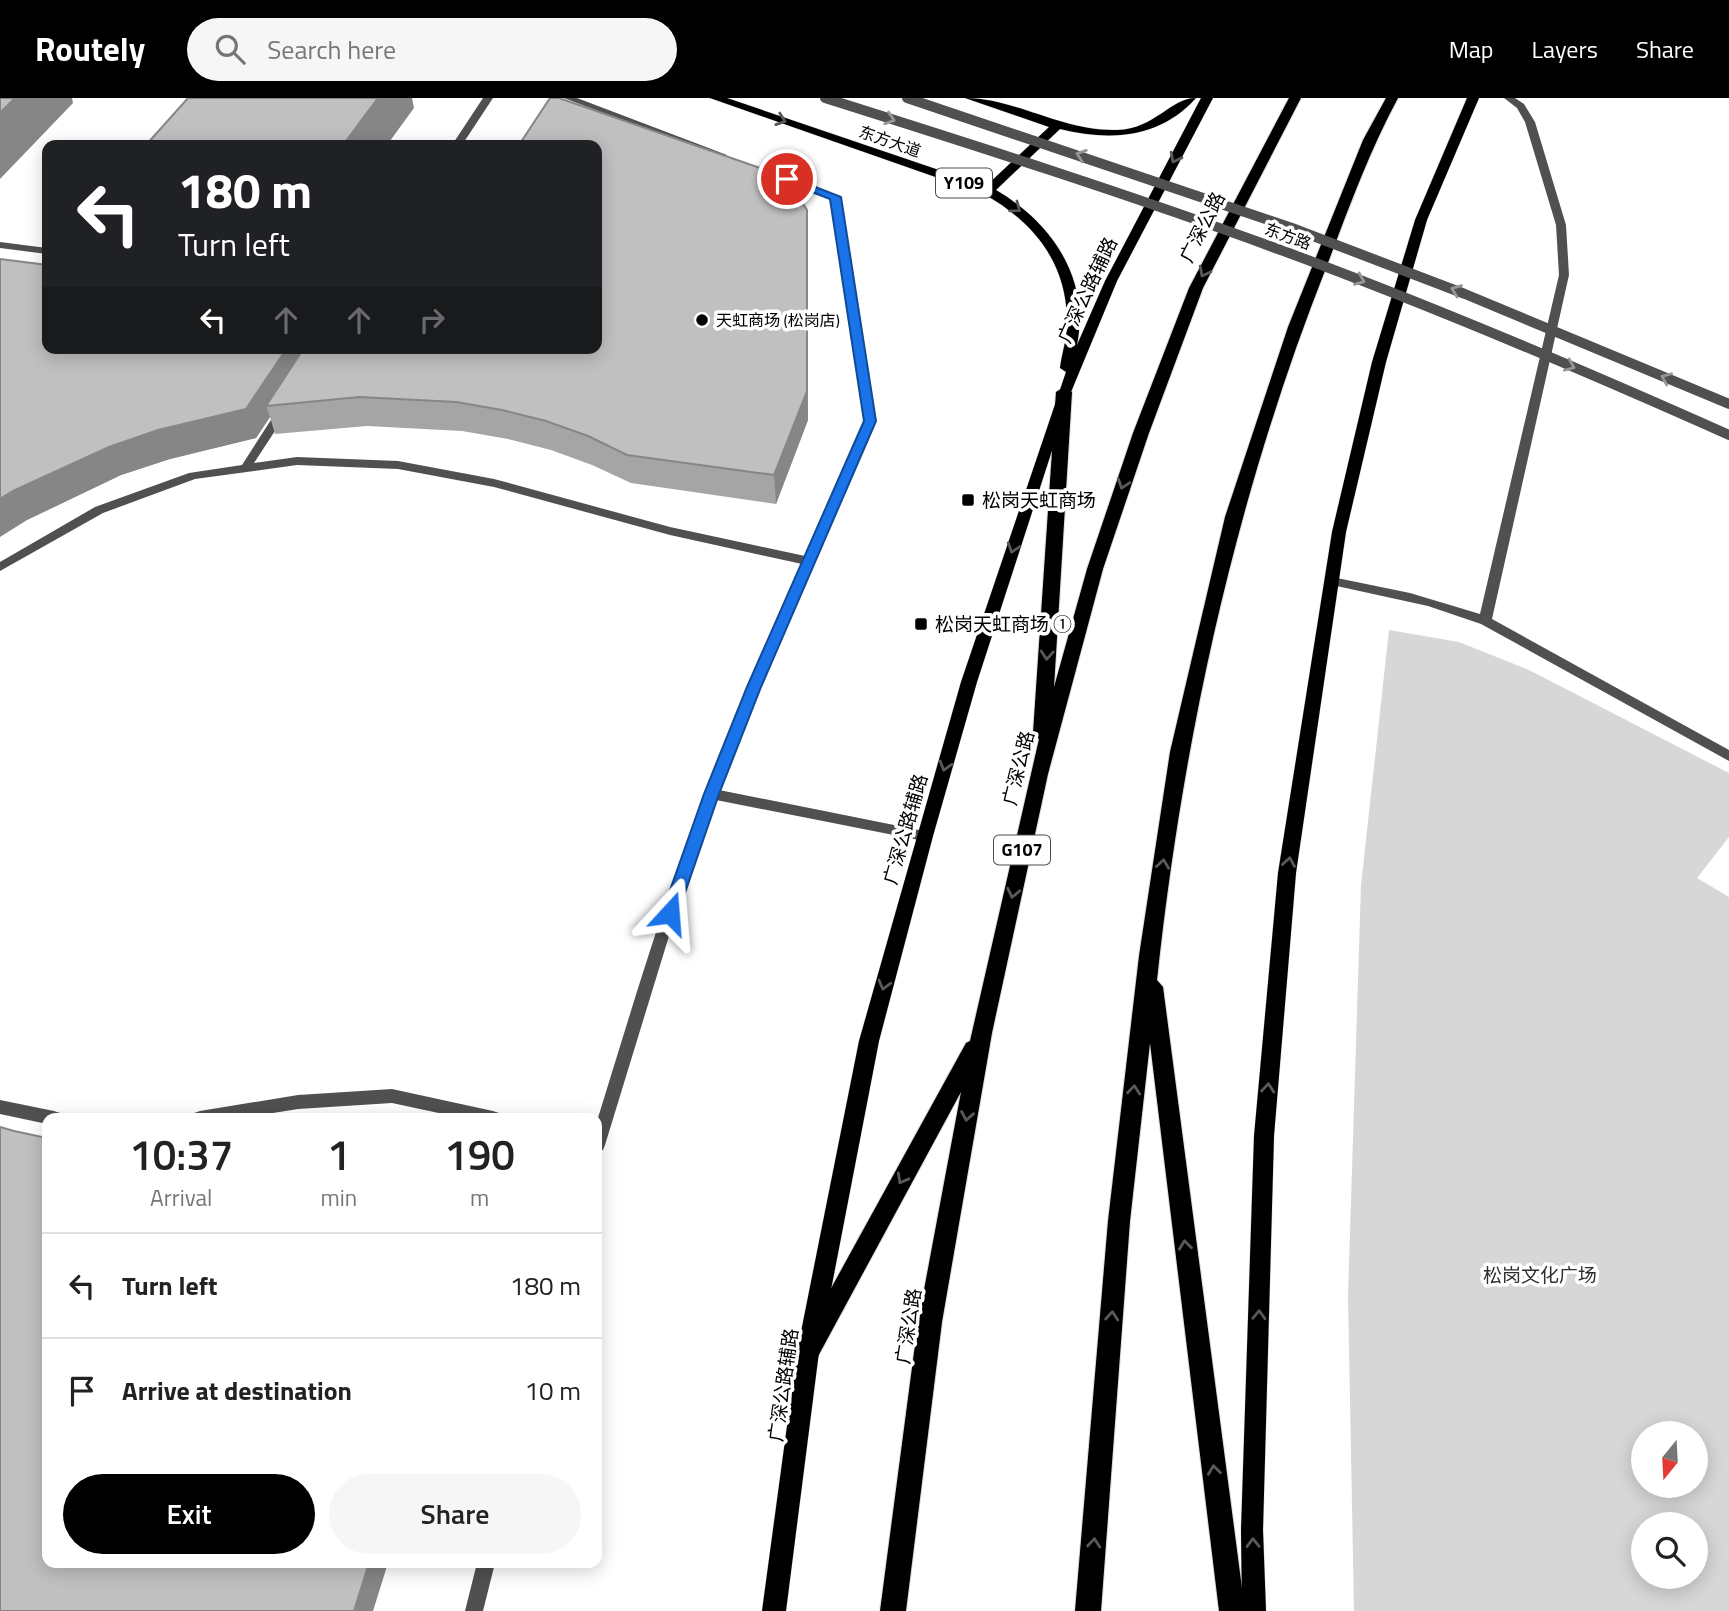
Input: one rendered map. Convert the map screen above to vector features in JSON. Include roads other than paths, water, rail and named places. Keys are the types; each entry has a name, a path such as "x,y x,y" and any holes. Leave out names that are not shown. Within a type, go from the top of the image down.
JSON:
{"highway":[{"name":"广深公路","path":"893,1611 930,1322 982,1033 1039,774 1095,569 1150,408 1196,288 1295,98"},
{"path":"1088,1611 1119,1221 1149,956 1179,752 1233,517 1295,327 1369,140 1392,98"},
{"path":"1039,774 1064,392"},
{"path":"1149,956 1232,1611"},
{"path":"808,1352 982,1033"}],"main road":[{"name":"东方大道","path":"716,98 988,191 1015,205 1049,240 1064,267 1072,293 1074,322 1064,392"},
{"path":"971,98 1058,125 1083,131 1117,134 1139,131 1164,121 1190,98"},
{"name":"广深公路辅路","path":"774,1611 808,1352 869,1041 924,836 969,682 1064,392 1111,281 1207,98"},
{"path":"1254,1611 1252,1530 1264,1136 1287,873 1339,533 1379,362 1417,233 1473,98"},
{"path":"988,191 1058,125"}],"street":[{"path":"460,140 488,98"},
{"path":"569,98 734,159"},
{"name":"东方路","path":"825,98 1068,175 1344,273 1495,334 1729,435"},
{"name":"东方路","path":"907,98 1292,228 1465,293 1729,404"},
{"path":"1485,621 1564,275 1561,225 1530,122 1521,106 1509,98"},
{"path":"602,1126 662,936 711,794 754,687 870,421 836,197 760,169"},
{"path":"0,246 42,250"},
{"path":"245,469 288,403"},
{"path":"0,567 99,510 193,476 297,461 398,465 494,483 670,531 809,561"},
{"path":"1332,581 1430,601 1485,621 1729,756"},
{"path":"711,794 924,836"},
{"path":"231,1113 298,1102 391,1097 469,1113"},
{"path":"0,1107 42,1116"},
{"path":"474,1611 485,1568"}],"place":[{"name":"天虹商场 (松岗店)","path":"702,320"},
{"name":"松岗天虹商场","path":"968,500"},
{"name":"松岗天虹商场 ①","path":"921,624"}],"park label":[{"name":"松岗文化广场","path":"1540,1275"}]}
